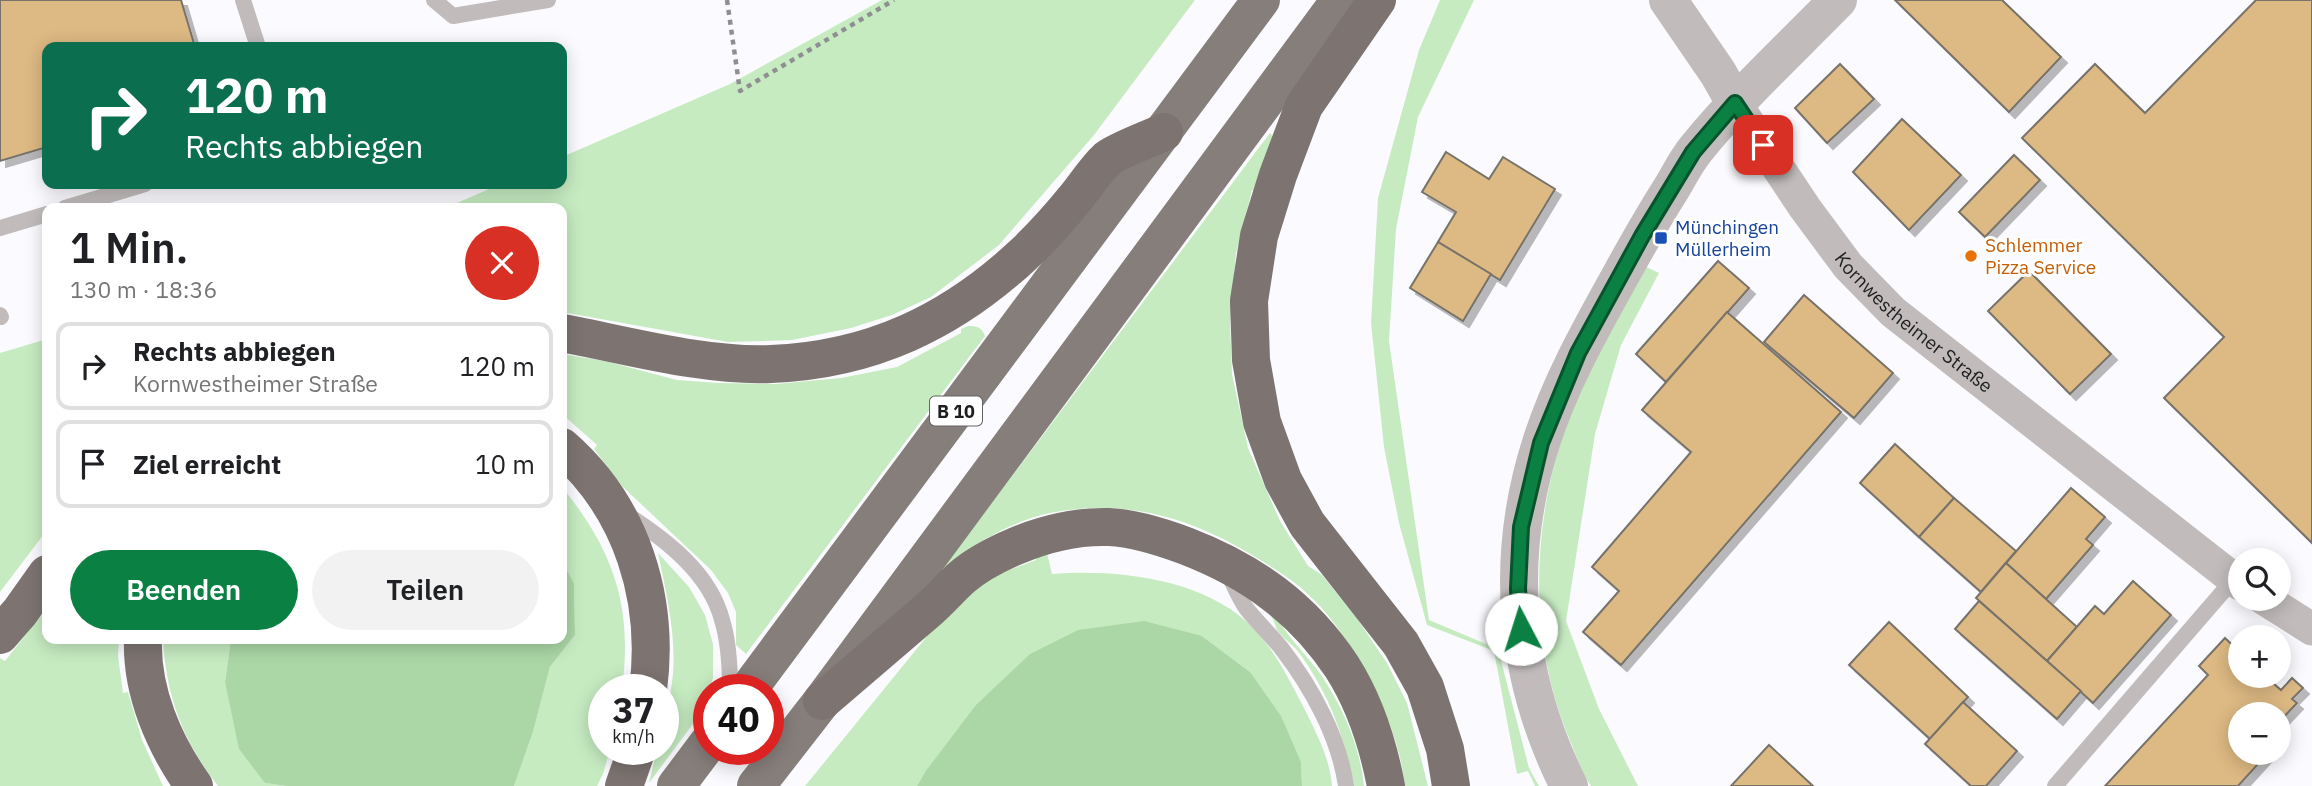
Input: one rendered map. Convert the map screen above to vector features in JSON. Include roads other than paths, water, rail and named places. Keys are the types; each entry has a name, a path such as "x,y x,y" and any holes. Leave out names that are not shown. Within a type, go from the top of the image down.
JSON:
{"highway":[{"name":"B 10","path":"760,674 1261,0"},
{"path":"757,786 1340,0"},
{"path":"1377,0 1304,106 1278,175 1259,236 1249,301 1251,360 1262,422 1283,480 1307,524 1401,644 1425,687 1445,749 1451,786"},
{"path":"567,334 713,361 770,364 820,359 872,348 915,331 962,305 1022,255 1066,210 1108,158 1164,132"},
{"path":"567,452 582,465 612,505 631,540 643,579 651,622 650,674"},
{"path":"822,701 939,601 962,577 988,560 1045,536 1082,528 1111,527 1160,536 1221,559 1244,572 1294,610 1325,643 1343,668 1366,714 1379,751 1386,786"},
{"path":"0,635 42,581"},
{"path":"143,644 155,712 175,758 194,786"},
{"path":"676,786 693,763"},
{"path":"624,786 631,765"}],"street":[{"name":"Kornwestheimer Straße","path":"1668,0 1805,208 1848,266 1893,312 2228,576"},
{"path":"1569,786 1544,729 1523,649 1518,589 1521,527 1541,443 1578,353 1642,236 1693,152 1735,103 1838,0"},
{"path":"2284,611 2312,629"}],"lane":[{"path":"243,0 256,42"},
{"path":"434,0 453,16 548,0"},
{"path":"82,203 128,189"},
{"path":"0,228 42,215"},
{"path":"612,505 660,536 700,576 713,596 722,619 729,674"},
{"path":"1221,559 1245,607 1281,648 1309,689 1337,753 1346,786"},
{"name":"Kornwestheimer Straße","path":"2055,786 2228,591"}],"place":[{"name":"Münchingen Müllerheim","path":"1661,238"},
{"name":"Schlemmer Pizza Service","path":"1971,256"}]}
